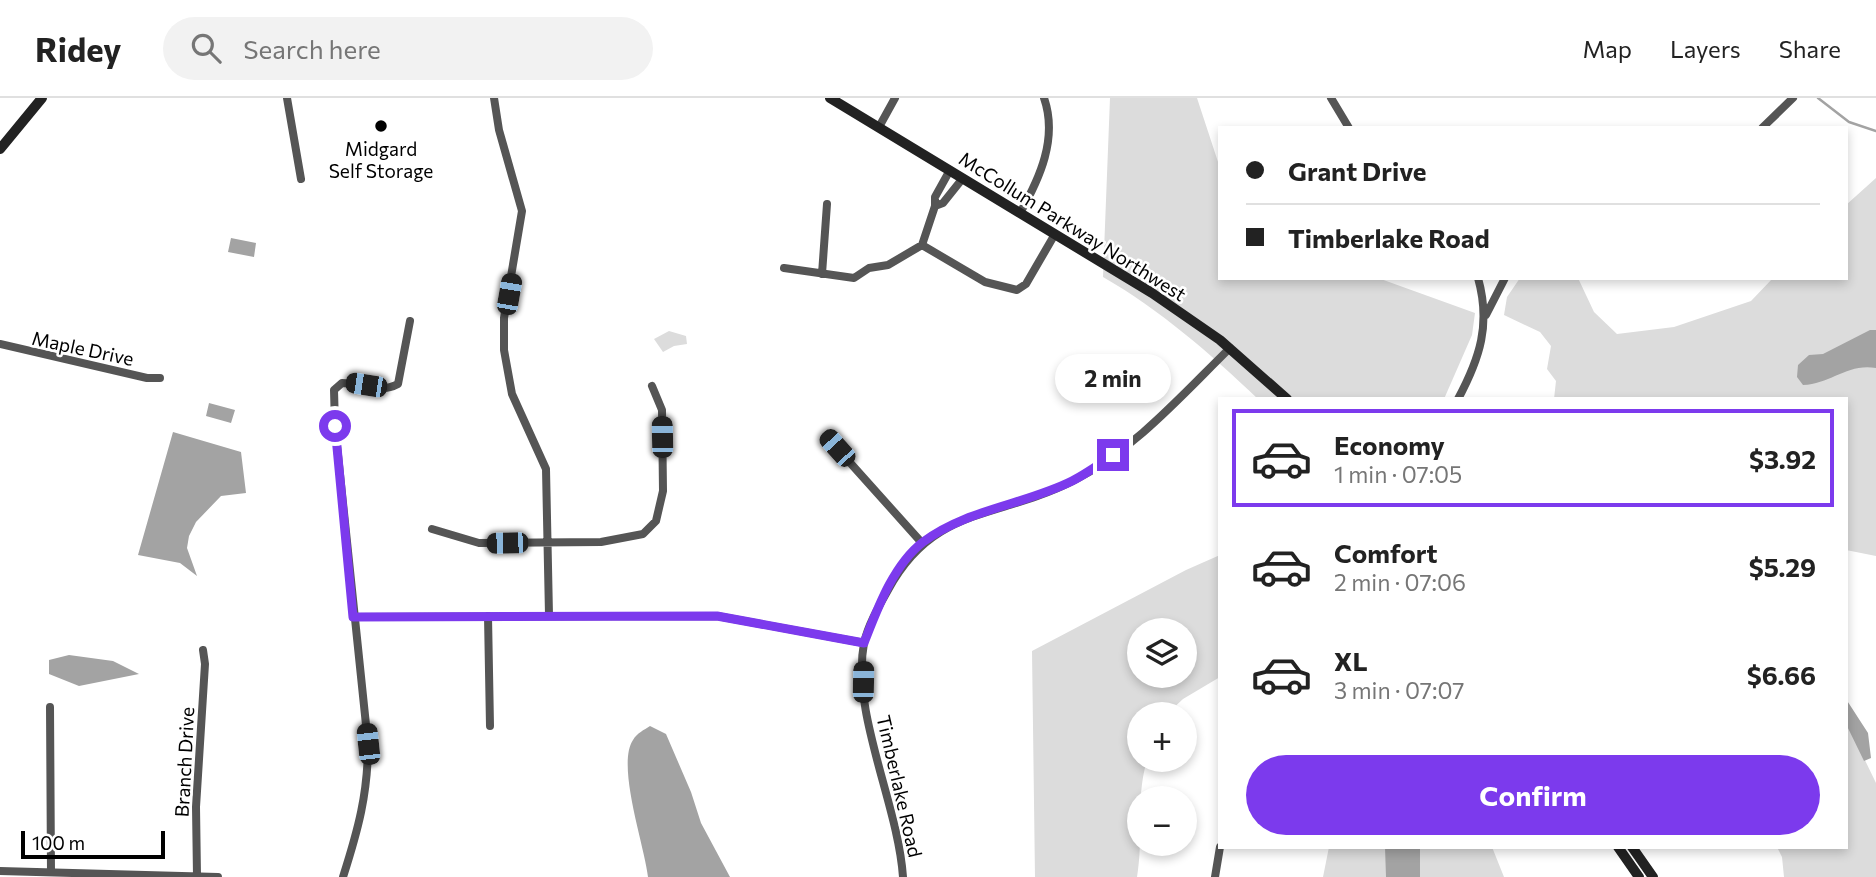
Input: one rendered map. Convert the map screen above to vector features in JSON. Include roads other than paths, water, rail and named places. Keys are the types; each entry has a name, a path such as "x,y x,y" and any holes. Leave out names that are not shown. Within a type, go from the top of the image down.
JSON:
{"street":[{"path":"0,149 43,98"},
{"path":"287,98 301,179"},
{"path":"494,98 499,130 522,211 505,318 504,350 512,394 540,449 546,470 549,615"},
{"name":"McCollum Parkway Northwest","path":"830,98 1152,293 1230,348 1285,397"},
{"path":"879,127 895,98"},
{"path":"1020,213 1043,170 1048,126 1044,98"},
{"path":"1331,98 1348,126"},
{"path":"1764,126 1793,98"},
{"path":"784,268 854,278 869,268 888,265 922,245 935,206 935,197 950,170"},
{"path":"935,206 943,202 963,178"},
{"path":"822,274 827,204"},
{"path":"922,245 985,282 1017,290 1026,284 1055,234"},
{"path":"1478,280 1486,315"},
{"path":"1459,397 1475,364 1486,315 1505,280"},
{"path":"342,877 360,826 368,786 368,744 330,427 334,390 342,383 379,389 389,389 398,384 410,321"},
{"name":"Maple Drive","path":"0,344 46,356 160,378"},
{"name":"Timberlake Road","path":"904,877 888,792 867,716 864,643 877,610 897,574 922,543 976,514 1072,481 1103,462 1147,431 1230,348"},
{"path":"432,528 479,543 626,539 643,534 656,521 663,491 662,410 652,386"},
{"path":"827,437 922,543"},
{"path":"488,616 491,726"},
{"path":"353,617 717,616 864,643"},
{"name":"Branch Drive","path":"197,876 196,807 205,664 203,650"},
{"path":"50,707 51,872"},
{"path":"1215,877 1220,849"},
{"path":"1619,849 1639,877"},
{"path":"1633,849 1653,877"},
{"path":"0,871 218,877"}],"waterway":[{"path":"1818,98 1849,122 1876,131"}],"place":[{"name":"Midgard Self Storage","path":"381,126"}]}
